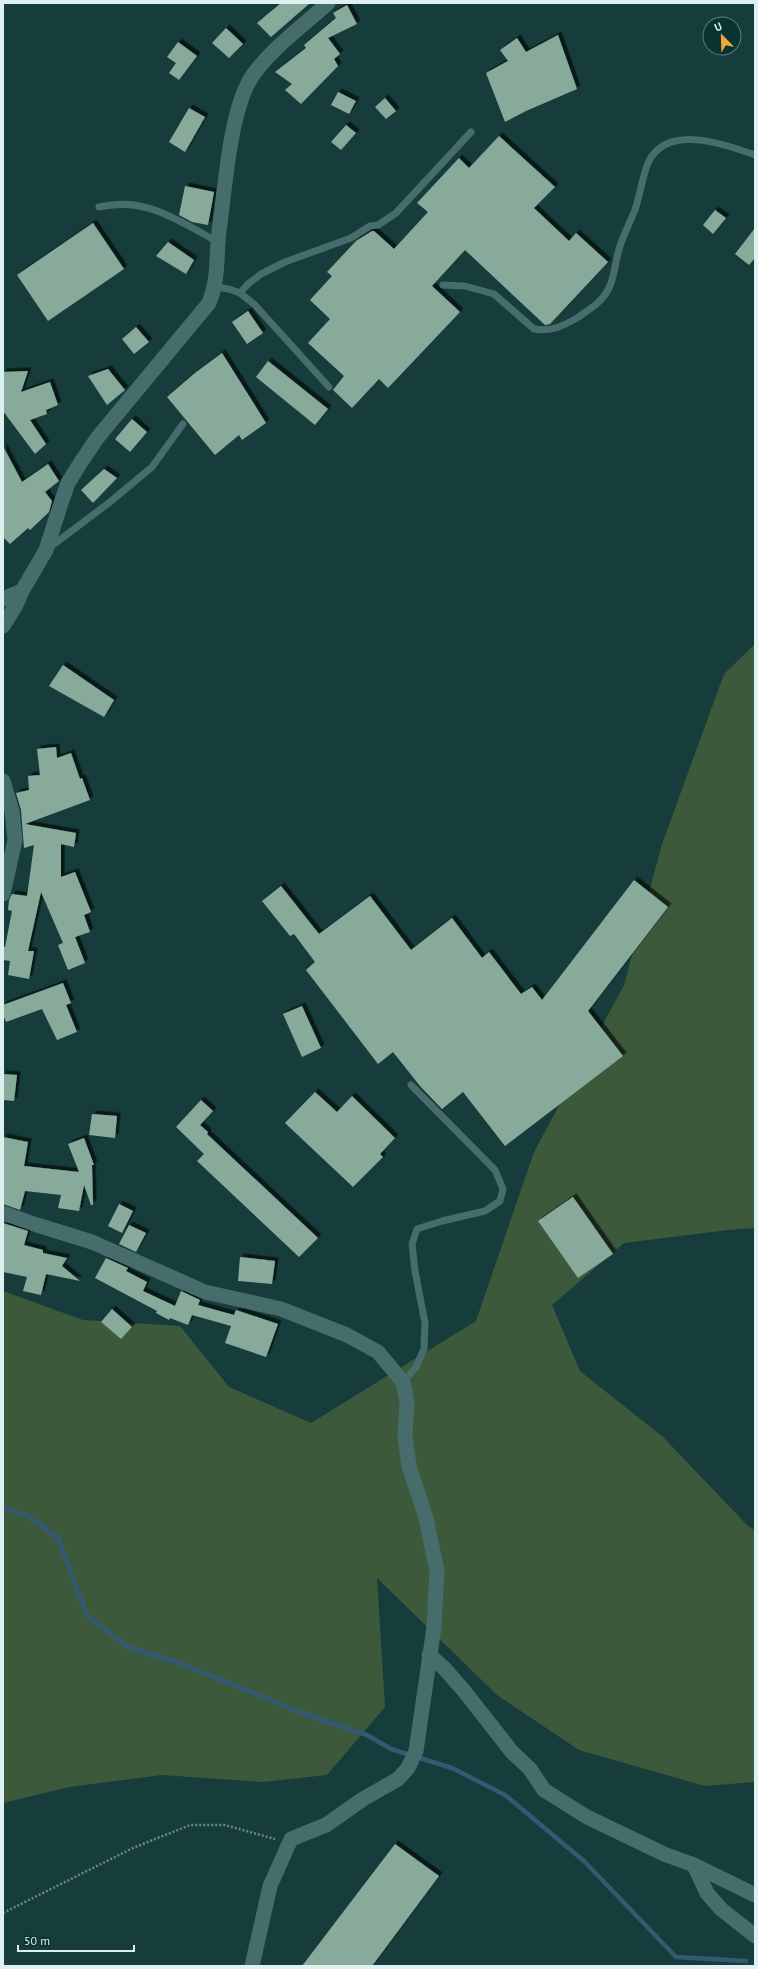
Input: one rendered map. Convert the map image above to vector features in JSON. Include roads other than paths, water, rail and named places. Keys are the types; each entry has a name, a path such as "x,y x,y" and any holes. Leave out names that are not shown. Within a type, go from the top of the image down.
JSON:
{"street":[{"path":"3,626 46,550 68,483 81,462 108,425 204,310 215,287 218,242 232,137 244,90 253,74 271,55 328,3"},
{"path":"3,599 22,591"},
{"path":"3,782 12,811 15,840 3,894"},
{"path":"3,1213 36,1226 92,1242 205,1292 281,1309 347,1335 378,1352 403,1382 407,1402 405,1436 409,1466 426,1518 437,1571 434,1627 416,1751 408,1768 398,1779 363,1799 326,1825 291,1839 270,1886 252,1966"},
{"path":"429,1656 444,1668 465,1692 512,1752 530,1770 544,1790 587,1817 657,1851 694,1865 755,1895"},
{"path":"694,1865 707,1893 721,1909 755,1936"}],"lane":[{"path":"240,294 248,284 260,274 285,262 351,238 370,226 378,225 396,213 471,132"},
{"path":"443,285 465,286 494,294 534,329 543,331 561,327 594,307 608,290 619,246 634,210 648,163 656,150 672,142 694,139 728,146 755,155"},
{"path":"99,207 128,203 161,211 218,242"},
{"path":"215,287 229,289 240,294 255,305 328,387"},
{"path":"46,550 110,502 152,467 183,424"},
{"path":"403,1382 416,1367 424,1349 425,1324 415,1271 412,1244 417,1229 442,1221 486,1211 500,1201 503,1188 496,1170 411,1085"}],"waterway":[{"path":"3,1507 28,1516 58,1538 87,1615 126,1646 182,1664 302,1713 367,1735 391,1749 452,1768 505,1795 584,1861 676,1957 746,1961"}]}
